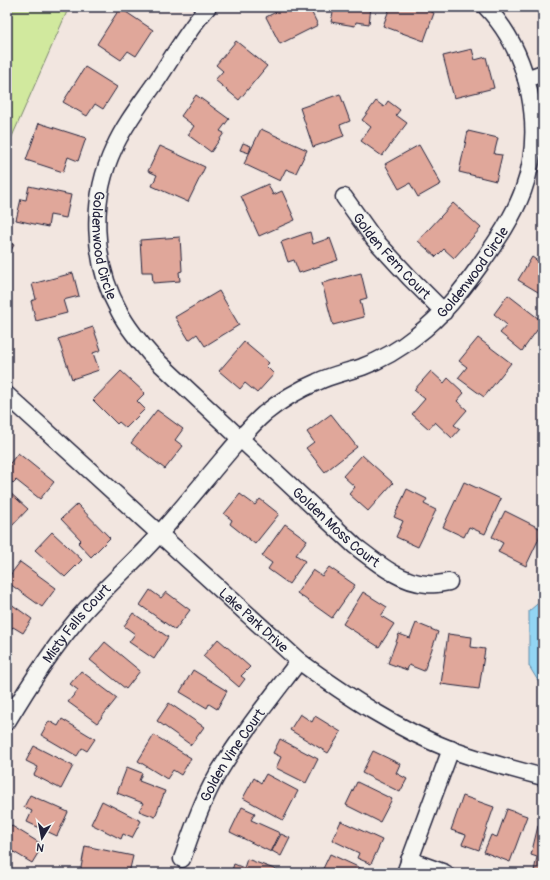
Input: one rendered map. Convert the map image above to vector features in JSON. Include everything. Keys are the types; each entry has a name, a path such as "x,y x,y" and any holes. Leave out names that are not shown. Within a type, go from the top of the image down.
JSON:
{"street":[{"name":"Goldenwood Circle","path":"208,7 128,123 114,147 105,171 99,194 97,221 98,243 108,288 119,311 132,332 151,355 240,438"},
{"name":"Goldenwood Circle","path":"159,534 240,438 263,416 289,396 317,381 364,366 390,354 416,337 444,312 463,289 502,233 523,192 530,163 533,135 532,110 526,79 517,55 505,32 486,7"},
{"path":"526,79 543,73"},
{"name":"Golden Fern Court","path":"344,197 374,239 444,312"},
{"name":"Lake Park Drive","path":"10,403 159,534 299,661 369,708 451,750 501,766 543,777"},
{"name":"Golden Moss Court","path":"240,438 355,546 378,564 402,577 426,584 449,582"},
{"name":"Misty Falls Court","path":"7,722 48,656 81,615 159,534"},
{"name":"Golden Vine Court","path":"182,859 193,827 217,776 248,727 299,661"},
{"path":"445,873 407,866 451,750"}],"green space":[{"path":"7,7 69,7 7,148"}],"water":[{"path":"543,599 543,689 529,666 529,611"}],"building":[{"path":"276,7 309,7 318,25 280,44 266,17 278,11"},
{"path":"334,7 371,7 369,24 356,22 355,26 331,22"},
{"path":"390,7 419,7 434,13 424,41 383,26"},
{"path":"535,7 543,7 543,20"},
{"path":"120,8 153,30 136,56 128,51 121,60 97,44"},
{"path":"236,41 267,66 239,100 215,80 223,71 216,65"},
{"path":"472,49 475,60 486,57 494,88 454,98 443,56"},
{"path":"85,67 117,87 103,109 95,104 87,116 63,102"},
{"path":"340,94 350,121 340,125 344,136 313,147 300,108"},
{"path":"196,95 229,119 220,131 224,133 211,152 188,135 194,126 181,116"},
{"path":"376,101 384,107 388,101 400,110 396,115 407,123 382,156 361,141 371,127 362,120"},
{"path":"39,123 86,138 78,161 68,157 63,172 26,160"},
{"path":"261,129 307,150 296,173 286,169 280,181 244,164"},
{"path":"468,131 498,138 494,154 502,155 496,181 459,172"},
{"path":"243,143 251,146 249,153 240,150"},
{"path":"419,145 441,184 418,197 410,183 399,189 385,164"},
{"path":"160,146 205,167 188,202 152,186 157,175 148,171"},
{"path":"268,184 273,195 282,191 295,220 259,236 241,196"},
{"path":"29,186 71,195 66,218 50,215 48,227 16,220 21,199 26,200"},
{"path":"453,203 481,228 454,258 444,249 436,257 418,241"},
{"path":"310,232 313,244 330,238 338,260 299,273 294,260 288,262 281,242"},
{"path":"180,237 182,271 179,272 180,281 153,283 152,272 142,272 140,240"},
{"path":"7,241 14,245 7,257"},
{"path":"532,257 542,264 543,262 543,295 518,280"},
{"path":"73,273 79,296 63,300 67,313 36,321 31,301 36,299 32,284"},
{"path":"361,273 367,298 360,300 364,317 333,325 322,283"},
{"path":"219,291 239,325 205,346 197,334 189,340 175,317"},
{"path":"508,295 543,322 522,351 500,333 507,325 494,314"},
{"path":"93,327 101,350 93,353 99,370 72,379 58,339"},
{"path":"478,338 511,363 484,397 458,378 467,367 459,361"},
{"path":"244,342 269,363 266,366 274,374 257,393 245,383 240,389 219,371"},
{"path":"121,371 145,393 137,401 145,409 126,428 119,422 117,424 93,400"},
{"path":"431,371 444,383 448,378 464,393 457,401 467,410 454,425 460,429 452,438 435,422 429,429 412,414 425,399 414,390"},
{"path":"157,410 183,429 175,440 183,446 165,469 131,443"},
{"path":"331,414 357,447 325,472 306,448 314,442 307,432"},
{"path":"18,453 54,482 40,499 16,480 13,483 7,478 7,467"},
{"path":"362,455 393,483 368,511 349,494 355,487 343,476"},
{"path":"464,482 501,499 485,534 469,527 464,537 443,527"},
{"path":"407,489 427,499 424,504 436,510 418,547 396,537 403,521 394,517"},
{"path":"7,490 28,509 11,527 7,524"},
{"path":"240,494 255,505 260,499 279,514 255,544 230,524 232,520 224,514"},
{"path":"77,504 110,538 91,557 78,543 81,540 61,519"},
{"path":"505,511 543,530 526,566 498,552 503,543 492,537"},
{"path":"285,524 307,540 296,555 305,561 289,584 268,569 272,563 262,556"},
{"path":"52,532 82,560 65,577 35,550"},
{"path":"20,562 56,588 42,607 7,582 7,579"},
{"path":"329,567 355,585 332,618 297,593 313,570 322,576"},
{"path":"150,590 161,598 166,592 190,610 175,630 140,605"},
{"path":"363,592 387,607 381,616 394,624 379,647 343,624"},
{"path":"7,601 32,619 23,633 13,627 7,633"},
{"path":"133,613 168,637 154,659 129,642 135,634 124,626"},
{"path":"416,623 438,632 424,671 409,665 407,670 388,663 399,634 410,638"},
{"path":"448,634 472,637 471,647 485,649 479,689 441,684"},
{"path":"218,639 250,667 241,676 245,679 239,687 203,656"},
{"path":"105,642 140,671 126,689 90,660"},
{"path":"193,670 227,691 217,709 209,704 207,708 180,692"},
{"path":"81,671 117,698 97,723 68,702 78,690 70,684"},
{"path":"169,703 204,727 191,745 157,721"},
{"path":"300,714 312,722 315,716 341,732 328,753 290,730"},
{"path":"62,719 95,739 87,751 82,748 77,756 41,735 49,721 58,726"},
{"path":"154,735 191,758 181,775 173,770 167,779 138,761"},
{"path":"280,739 318,759 306,783 276,768 281,757 273,753"},
{"path":"34,746 73,766 61,789 34,775 38,767 26,761"},
{"path":"373,751 400,764 396,773 407,779 400,792 362,773"},
{"path":"127,767 142,773 139,781 165,791 155,817 139,811 143,803 117,793"},
{"path":"266,774 298,791 283,820 243,798 254,778 261,783"},
{"path":"357,782 392,799 380,822 346,805"},
{"path":"30,795 68,812 57,836 27,822 32,811 24,807"},
{"path":"463,796 494,807 479,850 462,844 466,835 451,830"},
{"path":"102,801 141,821 132,838 123,834 121,839 91,824"},
{"path":"242,807 255,813 251,820 280,833 271,852 230,832"},
{"path":"507,809 527,816 510,862 484,852 491,835 497,837"},
{"path":"341,821 382,840 371,864 357,858 359,853 332,840"},
{"path":"7,823 43,845 32,863 7,848"},
{"path":"538,826 543,827 543,873 534,871 537,857 531,855"},
{"path":"281,834 290,838 281,856 272,851"},
{"path":"85,846 133,856 129,873 80,873"},
{"path":"330,854 371,873 321,873"},
{"path":"247,859 277,870 277,873 231,873 234,864 244,868"}]}
